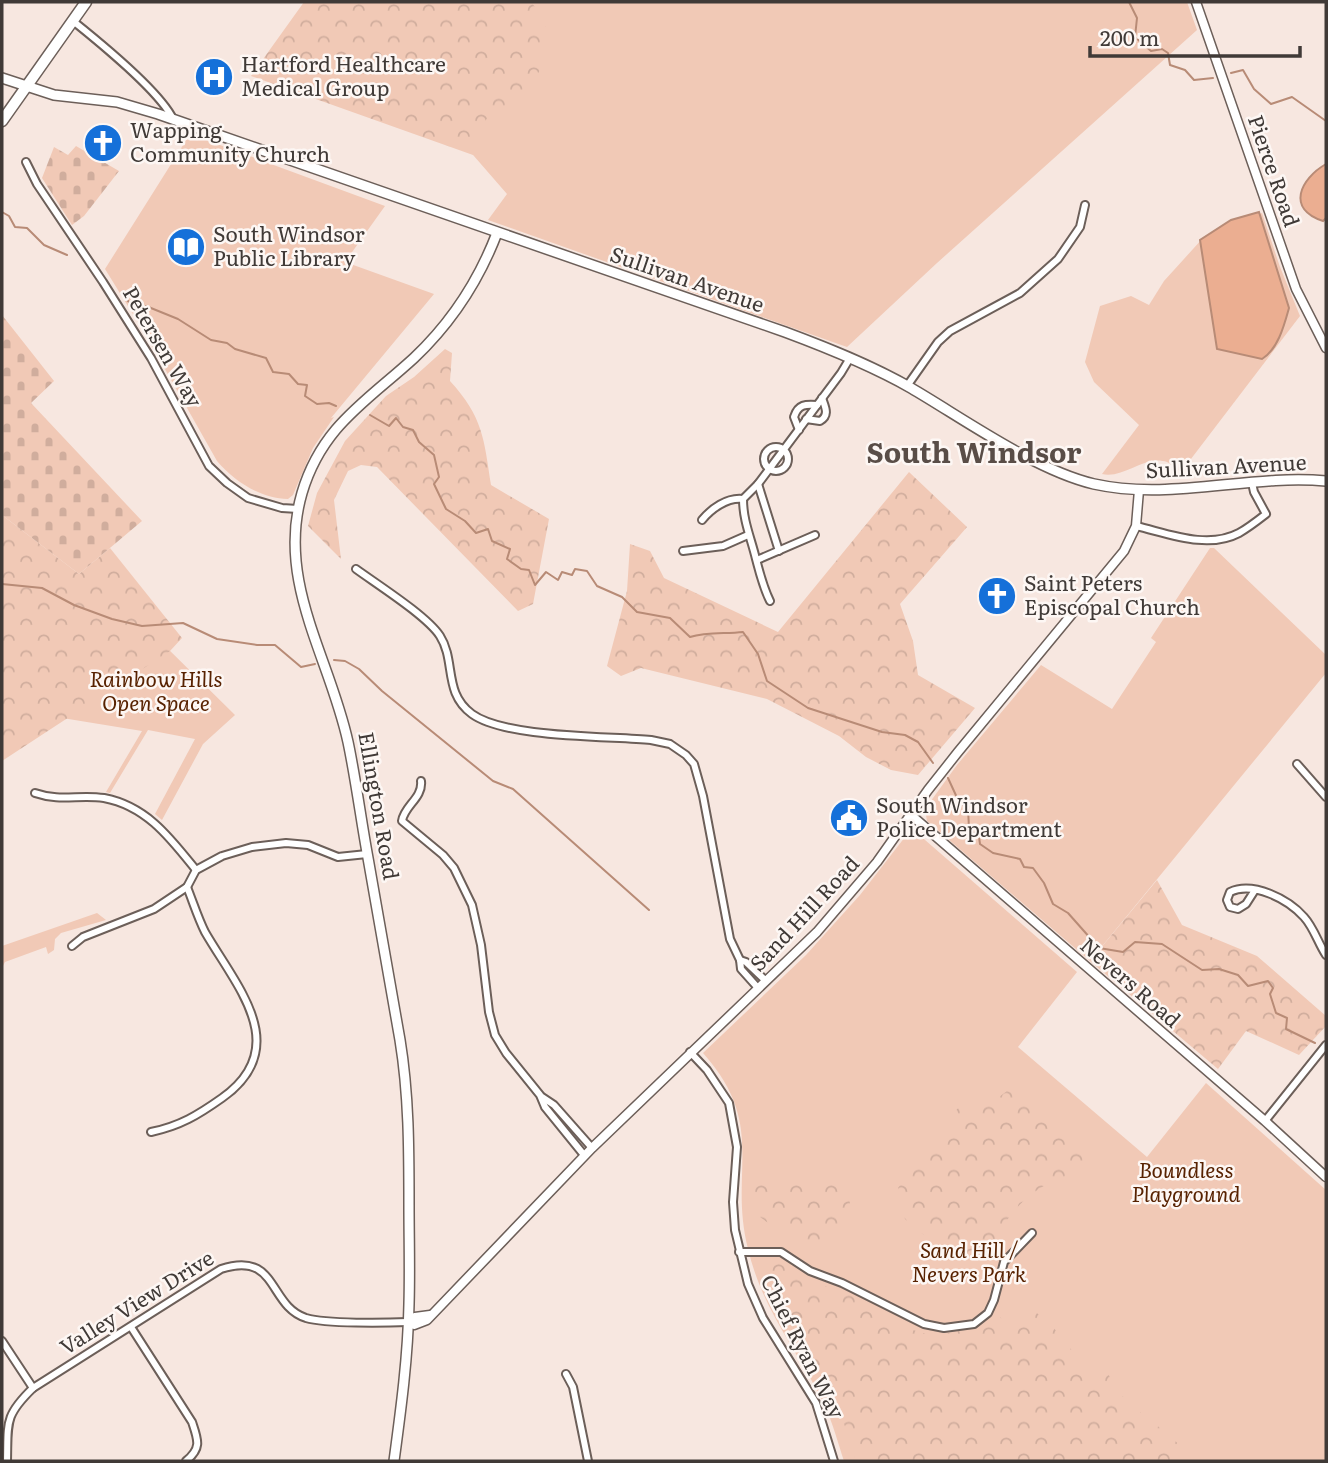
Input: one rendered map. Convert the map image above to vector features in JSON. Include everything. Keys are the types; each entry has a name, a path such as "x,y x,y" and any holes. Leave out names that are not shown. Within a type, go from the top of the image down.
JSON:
{"main road":[{"path":"2,121 86,2"},
{"name":"Sullivan Avenue","path":"2,78 54,95 117,103 174,120 785,332 850,358 907,386 1050,468 1091,483 1139,490 1326,481"},
{"name":"Ellington Road","path":"394,1461 408,1322 409,1170 405,1077 342,719 306,615 296,574 294,552 298,509 307,478 325,444 352,411 413,359 448,321 477,275 497,233"}],"street":[{"name":"Pierce Road","path":"1196,2 1296,289 1326,348"},
{"path":"73,21 168,108 174,120"},
{"name":"Petersen Way","path":"26,162 37,184 151,358 209,466 248,498 282,508 298,509"},
{"path":"907,386 938,342 950,331 1020,293 1058,259 1080,227 1085,205"},
{"path":"743,499 769,470 850,358"},
{"path":"806,419 817,421 824,417 826,412 822,398"},
{"path":"799,430 794,417 797,409 804,404 817,405"},
{"path":"769,470 764,457 766,451 771,448 784,449"},
{"path":"769,470 779,471 786,468 788,462 784,449"},
{"path":"1136,526 1203,541 1237,534 1266,514 1252,483"},
{"path":"758,484 779,551"},
{"name":"Sand Hill Road","path":"408,1322 415,1317 430,1315 584,1155 817,932 850,896 950,762 1129,543 1136,526 1139,490"},
{"path":"702,520 723,503 736,498 743,499"},
{"path":"743,499 748,535 760,578 770,601"},
{"path":"683,551 723,546 748,535"},
{"path":"757,560 815,535"},
{"path":"356,569 432,626 442,639 450,680 458,699 470,713 491,724 516,730 651,740 670,744 686,755 694,764 703,796 730,939 740,960 741,969 758,988"},
{"path":"1297,764 1326,797"},
{"path":"421,781 420,793 403,814 402,821 443,855 462,883 475,917 495,1035 540,1095 554,1105 592,1148"},
{"path":"35,793 52,799 104,798 128,806 150,818 170,836 197,870"},
{"name":"Nevers Road","path":"911,815 1265,1121 1326,1177"},
{"path":"72,946 83,937 154,909 187,887 197,870 222,856 252,847 286,843 308,845 338,857 367,854"},
{"path":"150,1132 175,1127 228,1094 245,1077 256,1053 257,1031 250,1008 203,928 187,887"},
{"path":"1255,890 1246,904 1238,909 1230,907 1227,900 1230,892 1237,888 1255,890 1289,904 1305,918 1326,955"},
{"path":"740,960 746,962 766,981"},
{"path":"1265,1121 1326,1045"},
{"name":"Chief Ryan Way","path":"691,1052 729,1103 737,1147 733,1202 739,1252 748,1284 763,1318 816,1404 834,1461"},
{"path":"540,1095 545,1107 584,1155"},
{"path":"739,1252 781,1252 810,1271 842,1283 924,1324 944,1328 974,1324 988,1313 1004,1262 1032,1233"},
{"name":"Valley View Drive","path":"6,1461 8,1423 15,1406 33,1388 221,1269 237,1263 252,1266 264,1273 289,1308 307,1318 408,1322"},
{"path":"131,1327 192,1422 197,1447 195,1453 186,1461"},
{"path":"2,1341 33,1388"},
{"path":"566,1374 573,1387 588,1461"}],"green space":[{"path":"304,2 531,2 539,12 548,33 543,65 525,95 490,114 481,127 473,155 251,76"},
{"path":"340,2 1187,2 1197,30 847,347 488,220 507,194"},
{"path":"190,134 385,206 345,262 434,294 331,418 334,417 313,448 293,495 288,499 268,496 249,488 217,461 105,269"},
{"path":"76,146 119,171 84,216 72,225 42,178 54,147 68,155"},
{"path":"1262,213 1300,316 1181,472 1169,463 1159,460 1110,475 1102,474 1139,425 1094,382 1085,362 1100,306 1131,296 1149,305 1164,281 1203,238"},
{"path":"2,315 54,381 31,403 142,521 79,574 2,515"},
{"path":"445,349 452,353 450,381 469,406 480,429 491,485 549,519 533,604 518,611 377,467 361,465 348,471 334,500 341,559 308,526 317,493 345,441 386,396 414,377"},
{"path":"909,472 967,527 900,604 913,641 918,675 975,708 918,775 891,770 866,757 839,736 767,699 641,668 621,676 607,666 627,591 630,544 650,551 664,578 778,632"},
{"path":"2,515 79,574 110,548 182,638 170,651 2,761"},
{"path":"1210,548 1214,548 1326,655 1326,673 1090,961 927,821 925,809 957,765 1041,665 1112,709 1156,642 1151,638"},
{"name":"Rainbow Hills Open Space","path":"161,642 235,715 203,744 162,820 155,814 195,739 148,730 110,793 106,792 142,731 50,716"},
{"name":"Sand Hill / Nevers Park","path":"910,833 917,833 1077,972 1018,1047 1147,1157 1206,1083 1326,1190 1326,1461 844,1461 825,1406 772,1312 755,1272 743,1221 741,1126 735,1103 723,1079 703,1053 806,955 860,895"},
{"path":"1157,880 1182,925 1257,956 1326,1016 1326,1026 1299,1055 1246,1031 1218,1069 1090,961"},
{"path":"97,913 106,920 61,933 55,939 54,950 48,954 46,947 5,962 3,966 2,946"},
{"path":"1007,1091 1050,1116 1056,1129 1084,1153 1087,1167 1083,1173 1057,1179 1046,1185 1016,1209 1000,1231 984,1267 983,1277 980,1278 953,1251 931,1241 905,1219 898,1202 898,1188 917,1162 940,1143 957,1109 968,1102 995,1100"},
{"path":"763,1175 770,1177 775,1185 825,1178 842,1181 848,1190 851,1211 840,1243 807,1246 796,1236 779,1231 760,1217 751,1196 753,1182"},
{"path":"759,1258 778,1259 802,1275 824,1286 846,1292 910,1329 926,1334 953,1333 999,1317 1008,1321 1034,1311 1049,1322 1086,1368 1101,1368 1105,1371 1124,1398 1173,1438 1190,1457 1190,1461 856,1461 840,1411 813,1363 794,1337 756,1262"}],"shaded area":[{"path":"1326,164 1326,218 1323,221 1311,216 1304,209 1301,194 1309,178"},
{"path":"1259,212 1289,308 1276,343 1262,359 1217,349 1200,240 1231,220"}],"waterway":[{"path":"1129,2 1137,18 1135,37 1151,51 1162,49 1168,53 1170,65 1185,70 1194,80 1213,78"},
{"path":"1231,73 1243,70 1254,89 1271,104 1292,97 1326,121"},
{"path":"2,212 9,216 15,227 27,228 44,245 67,255"},
{"path":"126,299 135,308 146,306 178,319 211,340 227,343 235,349 266,358 273,372 289,374 298,384 307,385 305,396 317,404 329,403 336,406"},
{"path":"370,415 389,426 396,418 403,427 413,430 419,442 434,455 439,477 434,484 446,509 465,521 476,533 488,529 492,541 510,549 507,559 521,569 529,570 535,585 546,572 558,580 562,572 572,575 575,569 587,571 597,586 622,597 637,612 670,618 690,637 743,632 758,654 767,681 808,708 882,732 905,735 918,742 933,763"},
{"path":"2,584 42,588 74,605 112,619 142,626 183,623 217,639 275,645 301,667 315,664"},
{"path":"334,660 345,661 359,669 382,691 493,781 513,789 649,910"},
{"path":"948,778 959,802 968,809 969,828 979,837 980,844 993,853 1020,859 1024,867 1033,868 1044,883 1053,904 1068,913 1099,948 1123,952 1135,942 1162,944 1202,970 1219,969 1238,975 1248,986 1268,981 1273,988 1270,994 1276,1013 1287,1018 1286,1029 1315,1043"}],"place":[{"name":"Hartford Healthcare Medical Group","path":"214,77"},
{"name":"Wapping Community Church","path":"103,143"},
{"name":"South Windsor Public Library","path":"186,247"},
{"name":"Saint Peters Episcopal Church","path":"997,596"},
{"name":"South Windsor Police Department","path":"849,818"}],"district":[{"name":"South Windsor","path":"974,453"}],"park label":[{"name":"Boundless Playground","path":"1186,1183"}]}
